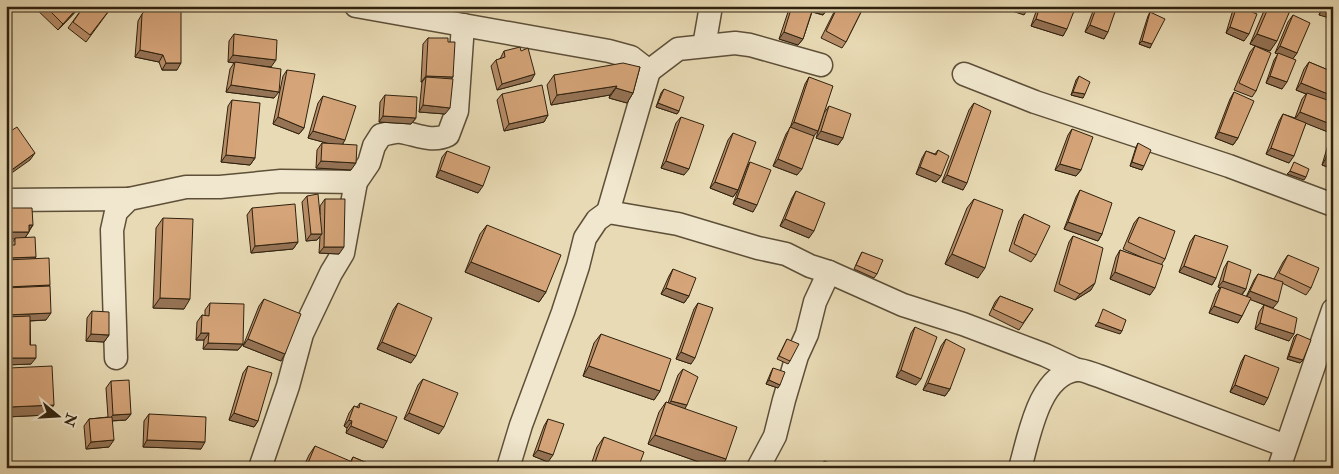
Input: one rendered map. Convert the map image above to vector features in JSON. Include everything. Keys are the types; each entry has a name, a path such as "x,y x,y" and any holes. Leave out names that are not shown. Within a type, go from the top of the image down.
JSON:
{"street":[{"path":"356,6 609,51 631,57 649,71"},
{"path":"704,46 711,6"},
{"path":"260,468 288,386 302,334 331,273 343,253 356,182 369,163 374,146 381,135 399,131 420,137 441,138 448,135 457,111 463,25"},
{"path":"508,468 521,425 563,312 585,238 597,220 608,212 649,71 678,49 735,43 821,66"},
{"path":"964,74 1035,102 1229,166 1333,205"},
{"path":"6,200 129,199 186,186 220,187 281,181 356,182"},
{"path":"116,358 112,230 116,212 129,199"},
{"path":"608,212 678,224 758,248 786,254 810,266 829,272 903,304 963,324 1045,355 1077,370 1099,376 1286,446"},
{"path":"758,468 775,436 797,356 807,334 815,302 829,272"},
{"path":"1280,468 1333,310"},
{"path":"1020,468 1038,407 1049,386 1063,375 1077,370"}],"building":[{"path":"45,6 79,6 63,24"},
{"path":"84,6 108,6 111,8 90,35 73,22"},
{"path":"149,6 181,6 181,63 166,63 163,55 140,50 142,14"},
{"path":"792,6 812,11 803,39 784,32"},
{"path":"838,6 864,6 846,42 826,31"},
{"path":"1040,6 1076,6 1067,29 1036,19"},
{"path":"1097,6 1117,6 1108,32 1090,25"},
{"path":"1237,6 1257,14 1249,34 1230,27"},
{"path":"1269,6 1292,6 1277,41 1257,34"},
{"path":"1324,6 1333,6 1333,11 1323,8"},
{"path":"1150,12 1165,19 1152,44 1142,41"},
{"path":"1293,15 1310,23 1297,53 1280,46"},
{"path":"234,34 277,40 276,60 233,55"},
{"path":"428,38 448,38 448,42 455,42 453,77 426,76"},
{"path":"1255,46 1271,53 1256,91 1239,83"},
{"path":"520,47 521,51 528,48 535,74 502,84 496,60 505,57 504,51"},
{"path":"1278,53 1296,60 1287,82 1270,76"},
{"path":"235,62 281,69 279,92 231,85"},
{"path":"1309,62 1333,72 1333,96 1301,83"},
{"path":"623,63 640,67 633,93 616,88 617,86 557,95 554,75"},
{"path":"287,70 315,74 304,128 278,117"},
{"path":"1079,76 1090,82 1085,94 1073,92"},
{"path":"426,77 453,79 450,108 423,105"},
{"path":"809,77 833,86 818,131 794,122"},
{"path":"542,85 548,115 509,124 502,94"},
{"path":"664,89 684,97 679,111 658,103"},
{"path":"1234,92 1254,101 1238,138 1219,132"},
{"path":"1307,93 1333,102 1333,125 1300,112"},
{"path":"385,95 417,97 416,118 383,116"},
{"path":"323,96 356,106 345,140 313,131"},
{"path":"232,100 260,103 255,158 226,155"},
{"path":"974,103 991,111 967,183 947,175"},
{"path":"829,106 851,114 843,138 821,131"},
{"path":"1283,114 1306,123 1294,156 1271,148"},
{"path":"681,117 704,125 689,169 666,161"},
{"path":"17,127 35,153 6,174 6,134"},
{"path":"790,127 814,136 802,169 778,159"},
{"path":"1072,129 1093,137 1081,170 1060,164"},
{"path":"733,133 756,142 738,190 715,182"},
{"path":"1333,138 1333,161 1326,158"},
{"path":"322,143 357,145 356,163 321,161"},
{"path":"1138,143 1151,150 1144,166 1132,162"},
{"path":"938,150 949,156 941,176 920,167 926,151 936,155"},
{"path":"447,151 490,167 483,186 440,170"},
{"path":"750,162 771,170 757,205 737,198"},
{"path":"1294,162 1309,169 1306,177 1290,171"},
{"path":"1080,190 1112,203 1102,234 1068,222"},
{"path":"796,191 825,203 814,231 785,219"},
{"path":"318,194 322,234 311,234 307,196"},
{"path":"325,199 345,199 344,247 324,247"},
{"path":"974,199 1003,210 985,268 952,254"},
{"path":"295,204 298,242 255,246 252,208"},
{"path":"6,208 32,208 33,225 29,225 29,232 6,232"},
{"path":"1024,214 1050,226 1036,255 1014,244"},
{"path":"1139,217 1175,231 1165,259 1128,242"},
{"path":"163,218 193,219 190,299 160,298"},
{"path":"487,225 561,255 546,292 471,262"},
{"path":"1195,235 1228,246 1216,278 1184,266"},
{"path":"1073,236 1103,248 1095,283 1080,294 1059,284"},
{"path":"35,237 36,257 6,258 6,245 15,245 15,238"},
{"path":"1120,250 1163,265 1155,288 1115,272"},
{"path":"862,252 883,260 877,274 856,265"},
{"path":"1288,255 1319,268 1311,288 1279,273"},
{"path":"49,258 50,285 6,287 6,260"},
{"path":"1228,261 1251,270 1246,289 1223,281"},
{"path":"673,269 696,278 689,296 666,288"},
{"path":"1258,274 1283,282 1278,302 1250,291"},
{"path":"50,286 51,313 6,315 6,288"},
{"path":"1221,287 1251,298 1242,316 1214,306"},
{"path":"1000,296 1033,309 1023,323 993,309"},
{"path":"264,299 301,314 285,354 248,339"},
{"path":"210,303 244,304 243,344 208,343 209,333 201,333 202,315 209,316"},
{"path":"398,303 432,318 416,356 382,342"},
{"path":"698,303 713,308 695,358 681,352"},
{"path":"1264,305 1297,318 1294,334 1260,323"},
{"path":"1103,309 1126,320 1122,331 1098,322"},
{"path":"92,311 109,312 109,335 91,334"},
{"path":"30,316 30,345 36,345 36,358 6,358 6,317"},
{"path":"915,327 937,337 921,379 901,370"},
{"path":"601,334 671,359 660,391 589,366"},
{"path":"1297,334 1311,340 1303,360 1289,356"},
{"path":"787,339 799,344 790,361 779,356"},
{"path":"946,339 965,349 950,389 928,383"},
{"path":"1245,355 1279,368 1268,398 1235,385"},
{"path":"52,366 54,405 10,407 9,368"},
{"path":"248,366 272,373 258,421 234,413"},
{"path":"773,368 785,372 780,385 769,380"},
{"path":"683,369 698,377 687,405 671,401"},
{"path":"423,379 458,393 444,427 409,413"},
{"path":"129,380 131,414 113,415 111,381"},
{"path":"666,402 737,427 726,459 655,435"},
{"path":"360,403 397,417 387,441 351,426 352,421 349,420 354,406 359,408"},
{"path":"149,414 206,417 205,442 147,440"},
{"path":"112,417 114,440 91,442 89,419"},
{"path":"548,419 564,424 553,455 538,450"},
{"path":"604,437 644,452 638,468 593,468"},
{"path":"315,446 350,461 347,468 306,468"},
{"path":"353,457 379,468 349,468"},
{"path":"824,461 844,468 821,468"}]}
